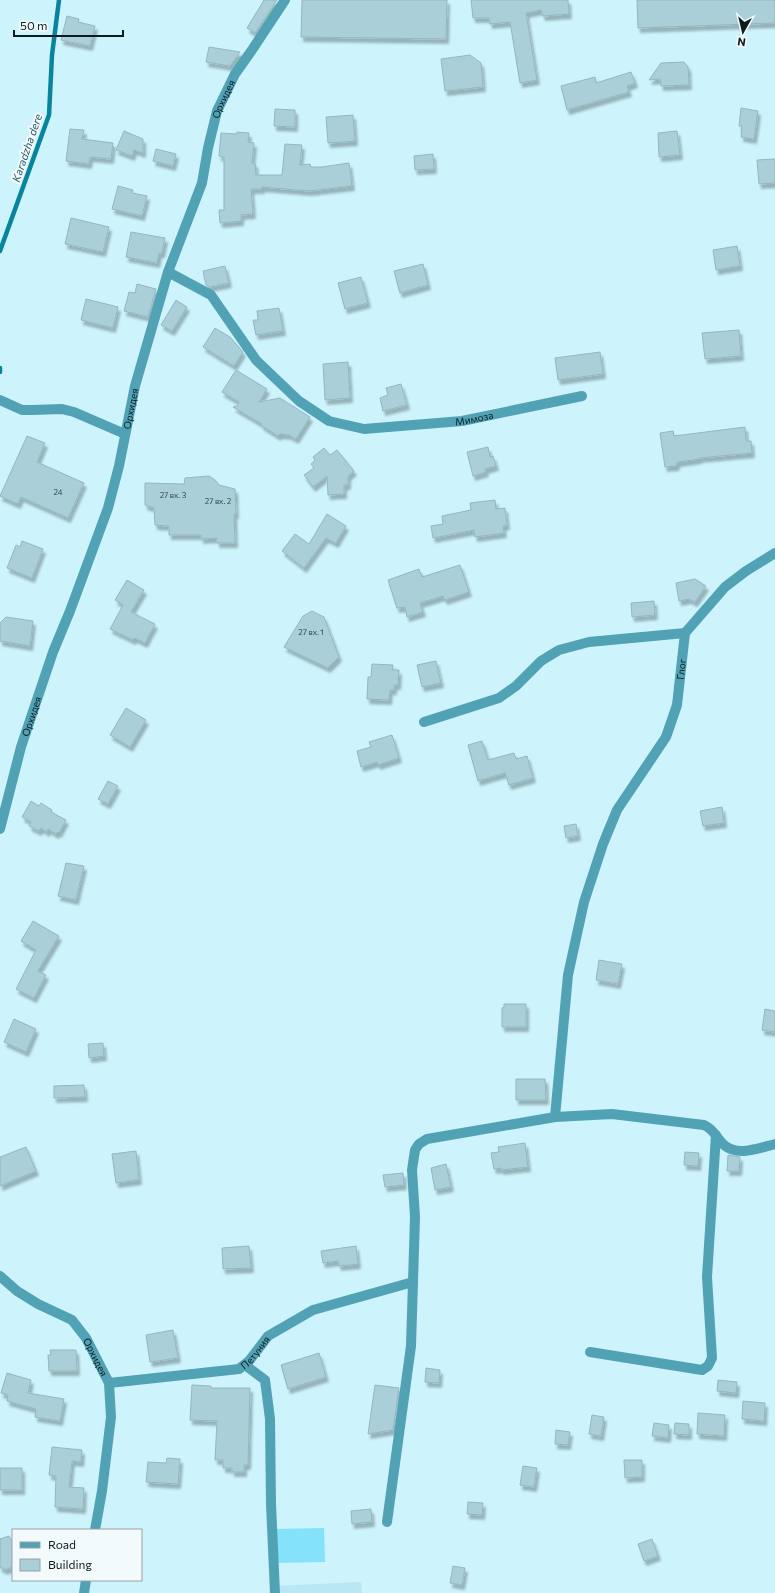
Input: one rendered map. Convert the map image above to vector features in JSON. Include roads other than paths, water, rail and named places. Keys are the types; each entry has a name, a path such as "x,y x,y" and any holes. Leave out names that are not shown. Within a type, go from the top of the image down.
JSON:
{"street":[{"name":"Орхидея","path":"0,828 23,739 53,652 70,611 108,508 119,466 134,386 168,272 202,183 208,148 217,111 235,74 285,0"},
{"name":"Мимоза","path":"168,272 211,294 256,360 299,401 329,421 364,429 462,421 582,396"},
{"path":"0,400 22,410 62,409 74,412 125,434"},
{"path":"424,722 499,698 516,686 540,661 559,650 589,642 685,634 725,587 746,570 775,554"},
{"name":"Глог","path":"555,1117 568,975 584,902 603,844 617,810 666,737 677,705 685,634"},
{"path":"387,1522 411,1346 415,1217 412,1170 415,1150 419,1144 427,1139 555,1117 612,1114 704,1125 712,1129 724,1145 734,1150 746,1151 775,1144"},
{"path":"590,1352 702,1370 708,1366 712,1358 707,1277 716,1135"},
{"name":"Орхидея","path":"0,1276 17,1291 32,1301 72,1320 86,1338 110,1384 111,1417 102,1491 95,1529"},
{"name":"Петуния","path":"110,1384 239,1368 245,1365 268,1336 313,1310 413,1282"},
{"path":"245,1365 265,1380 270,1418 271,1504 275,1593"},
{"path":"84,1593 86,1581"}],"waterway":[{"name":"Karadzha dere","path":"0,251 49,115 52,55 59,0"}]}
